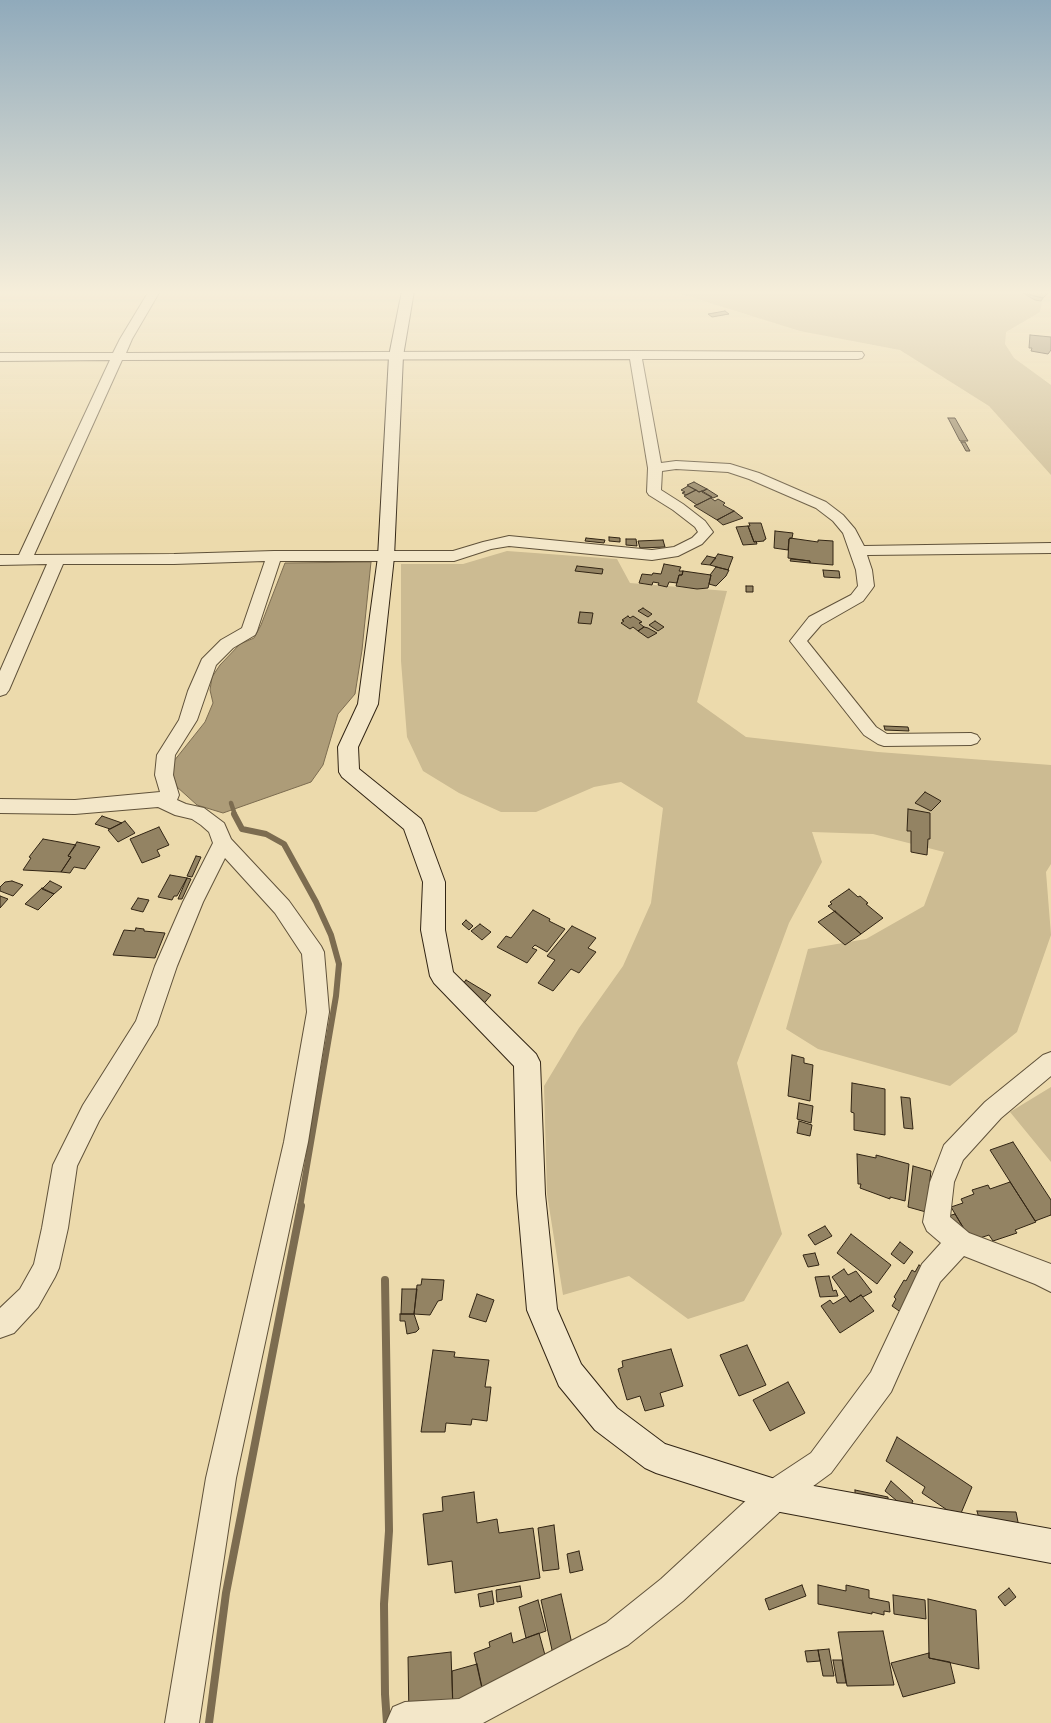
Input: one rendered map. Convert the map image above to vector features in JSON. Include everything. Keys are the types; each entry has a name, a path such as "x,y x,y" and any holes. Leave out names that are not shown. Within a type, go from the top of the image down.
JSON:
{"street":[{"path":"25,559 111,371"},
{"path":"395,371 386,557 368,704 348,747 348,772 413,824 434,882 433,930 442,976 527,1062 532,1201 542,1310 570,1375 606,1418 656,1457 775,1495 1051,1546"},
{"path":"0,560 274,556 454,556 509,541 652,555 678,551 697,541 706,532 700,524 654,492 655,468 638,371"},
{"path":"655,468 676,465 730,468 754,476 821,505 838,518 850,532 858,551 864,570 866,586 857,598 815,621 798,641 870,731 884,740 971,739"},
{"path":"858,551 1051,548"},
{"path":"0,806 75,807 160,800 170,795 164,775 166,755 188,720 208,663 227,644 249,631 274,556"},
{"path":"0,690 57,560"},
{"path":"160,800 182,810 197,813 217,828 223,843 282,907 312,952 318,1012 296,1142 221,1478 182,1723"},
{"path":"0,1324 4,1323 29,1298 46,1268 65,1165 91,1112 146,1025 168,959 193,902 223,843"},
{"path":"1051,1062 993,1110 953,1153 942,1182 936,1222 960,1242 1044,1274 1051,1279"},
{"path":"403,1723 405,1719 462,1716 617,1634 672,1590 775,1495 821,1463 881,1382 931,1273 960,1242"}],"shaded area":[{"path":"934,371 1032,371 1051,385 1051,475 989,406"},
{"path":"507,551 617,559 630,583 727,591 697,702 746,737 878,752 1051,765 1051,864 1046,872 1051,935 1017,1032 950,1086 818,1049 786,1029 808,949 866,939 924,906 944,852 873,834 812,832 822,862 789,923 737,1063 782,1234 744,1301 688,1319 629,1276 563,1295 547,1194 544,1086 579,1028 623,966 651,903 663,808 621,782 594,787 536,812 501,812 459,793 423,771 407,737 401,661 401,564 463,564"},
{"path":"371,562 362,650 355,694 338,714 323,765 311,782 223,813 197,805 177,787 170,766 205,722 213,703 210,690 212,677 220,665 240,644 254,638 261,625 285,563"},
{"path":"1051,1087 1051,1162 1010,1112"}],"building":[{"path":"948,418 955,418 968,441 960,441"},
{"path":"961,442 965,442 970,451 966,451"},
{"path":"694,482 707,489 699,492 687,485"},
{"path":"688,486 696,490 686,495 682,493 685,492 681,490"},
{"path":"707,489 718,496 713,498 702,492"},
{"path":"696,490 699,492 702,491 712,497 697,505 684,496"},
{"path":"711,498 715,501 718,499 725,503 723,505 734,511 717,520 694,506"},
{"path":"734,511 743,518 723,525 717,520"},
{"path":"749,523 761,523 766,539 764,541 754,542 748,526 750,526"},
{"path":"748,526 754,542 756,541 757,544 743,545 736,527"},
{"path":"775,531 793,533 792,538 789,539 788,550 774,548"},
{"path":"609,537 620,538 620,542 609,541"},
{"path":"586,538 605,540 604,543 585,541"},
{"path":"790,538 818,542 818,540 833,541 833,565 810,563 810,561 788,558"},
{"path":"626,539 636,539 637,546 626,545"},
{"path":"663,540 665,547 640,548 638,541"},
{"path":"718,554 733,557 728,570 710,565"},
{"path":"707,556 716,558 710,565 701,564"},
{"path":"791,559 810,561 810,563 790,561"},
{"path":"664,564 681,567 679,571 683,571 682,575 679,575 677,583 669,582 667,587 653,582 652,585 639,583 642,574 661,574"},
{"path":"577,566 603,569 602,574 575,571"},
{"path":"716,567 729,570 726,576 716,586 709,584 710,575"},
{"path":"823,570 839,571 840,578 824,577"},
{"path":"683,571 711,575 708,588 697,589 676,586 679,575 682,575"},
{"path":"746,586 753,586 753,592 746,592"},
{"path":"643,608 652,614 648,617 638,611"},
{"path":"580,612 593,613 591,624 578,623"},
{"path":"628,616 630,618 633,616 642,622 639,623 644,627 638,631 633,627 630,629 621,623 624,621 622,620"},
{"path":"655,621 664,627 658,631 649,625"},
{"path":"644,627 657,633 648,638 638,631"},
{"path":"884,726 908,727 909,731 885,730"},
{"path":"925,792 941,801 931,811 915,803"},
{"path":"908,809 930,813 930,839 928,839 927,855 911,852 911,831 907,831"},
{"path":"102,816 122,823 110,829 95,824"},
{"path":"125,821 135,833 118,842 108,830"},
{"path":"159,827 169,845 157,850 160,856 142,863 130,839"},
{"path":"43,839 76,845 68,856 71,857 61,872 23,870 31,858 29,857"},
{"path":"77,842 100,847 85,869 74,867 70,873 61,872 71,857 68,856"},
{"path":"196,856 201,857 192,877 187,876"},
{"path":"170,875 187,878 177,896 174,896 172,900 158,897"},
{"path":"187,878 191,879 182,899 178,899"},
{"path":"12,881 23,885 13,896 0,891 0,887 5,882"},
{"path":"50,881 62,887 54,894 42,889"},
{"path":"42,888 54,894 38,910 25,904"},
{"path":"849,889 858,897 860,896 868,903 866,904 883,918 861,934 828,906 832,904 830,902"},
{"path":"0,896 8,899 0,908"},
{"path":"138,898 149,900 143,912 131,909"},
{"path":"533,910 550,919 549,921 565,929 547,952 535,945 532,948 537,950 527,963 497,947 506,936 511,938"},
{"path":"835,911 861,934 845,945 818,922"},
{"path":"466,920 473,926 469,930 462,924"},
{"path":"480,924 491,932 482,940 471,931"},
{"path":"572,926 596,938 588,948 596,952 579,973 571,969 553,991 538,983 555,960 547,956"},
{"path":"136,928 144,929 144,931 165,933 155,958 113,955 124,930 135,931"},
{"path":"466,980 491,995 481,1007 461,986"},
{"path":"792,1055 804,1058 804,1063 813,1065 810,1101 788,1096"},
{"path":"852,1083 885,1089 885,1135 854,1130 854,1113 851,1112"},
{"path":"901,1097 910,1098 913,1129 904,1128"},
{"path":"799,1103 813,1106 811,1123 797,1119"},
{"path":"799,1121 812,1125 810,1136 797,1133"},
{"path":"1013,1142 1051,1200 1051,1215 1035,1221 990,1150"},
{"path":"857,1154 876,1158 876,1155 909,1164 905,1201 890,1197 890,1199 860,1188 861,1184 858,1184"},
{"path":"913,1166 931,1171 926,1212 908,1207"},
{"path":"1010,1182 1036,1222 1015,1230 1017,1233 993,1241 989,1235 971,1241 951,1207 963,1203 961,1199 974,1194 972,1190 988,1185 990,1189"},
{"path":"955,1214 968,1235 948,1216"},
{"path":"825,1226 832,1236 815,1245 808,1235"},
{"path":"851,1234 891,1265 877,1284 837,1253"},
{"path":"900,1242 913,1252 904,1264 891,1254"},
{"path":"815,1253 819,1265 808,1267 803,1255"},
{"path":"919,1265 936,1277 912,1320 892,1306 896,1299 894,1297 904,1280 906,1281 912,1270 915,1272"},
{"path":"844,1269 848,1275 856,1271 872,1292 863,1297 861,1295 850,1302 832,1277"},
{"path":"829,1276 833,1291 836,1290 838,1296 820,1297 815,1277"},
{"path":"422,1279 444,1280 442,1300 438,1301 430,1315 414,1314 417,1285 421,1285"},
{"path":"402,1289 417,1289 414,1314 401,1314"},
{"path":"477,1294 494,1300 486,1322 469,1317"},
{"path":"861,1295 874,1311 840,1333 821,1306 830,1300 833,1304 846,1296 850,1302"},
{"path":"400,1314 414,1314 419,1329 416,1332 407,1334 405,1321 400,1321"},
{"path":"747,1345 766,1385 739,1396 720,1355"},
{"path":"671,1349 683,1386 660,1393 664,1406 645,1411 640,1396 627,1400 618,1369 623,1367 622,1361"},
{"path":"433,1350 455,1352 454,1357 489,1360 485,1387 491,1387 487,1421 472,1419 471,1425 446,1423 445,1432 421,1432"},
{"path":"788,1382 805,1413 770,1431 753,1400"},
{"path":"897,1437 972,1487 959,1518 922,1493 925,1487 886,1461"},
{"path":"891,1481 913,1501 908,1510 885,1491"},
{"path":"855,1490 888,1497 888,1509 855,1502"},
{"path":"474,1492 477,1523 497,1519 499,1533 533,1528 540,1578 455,1593 452,1561 428,1565 423,1514 443,1511 442,1497"},
{"path":"977,1511 1016,1512 1019,1527 981,1526"},
{"path":"554,1525 559,1569 543,1571 538,1528"},
{"path":"579,1551 583,1570 570,1573 567,1554"},
{"path":"802,1585 806,1596 769,1610 765,1599"},
{"path":"818,1585 846,1591 846,1585 869,1590 869,1598 889,1602 890,1612 884,1611 884,1615 872,1612 872,1614 818,1604"},
{"path":"520,1586 522,1597 497,1602 496,1590"},
{"path":"1009,1588 1016,1597 1005,1606 998,1597"},
{"path":"492,1591 494,1604 480,1607 478,1594"},
{"path":"561,1594 574,1653 554,1659 541,1600"},
{"path":"893,1595 925,1600 926,1619 894,1614"},
{"path":"928,1599 976,1610 979,1669 929,1658"},
{"path":"538,1600 546,1631 526,1638 519,1607"},
{"path":"883,1631 894,1685 847,1686 838,1632"},
{"path":"511,1633 513,1643 539,1633 552,1681 486,1706 474,1653 490,1647 489,1642"},
{"path":"829,1649 834,1676 823,1676 818,1650"},
{"path":"818,1650 820,1661 807,1662 805,1651"},
{"path":"451,1652 453,1713 409,1719 408,1657"},
{"path":"929,1653 929,1658 950,1662 955,1683 903,1697 891,1663"},
{"path":"833,1660 842,1660 846,1683 837,1683"},
{"path":"477,1664 486,1706 453,1713 452,1671"}],"waterway":[{"path":"231,803 235,815"},
{"path":"234,814 242,829 266,834 284,844 316,902 331,935 339,964 336,996 300,1207"},
{"path":"209,1723 226,1593 301,1206"},
{"path":"385,1280 389,1531 384,1604 385,1694 387,1723"}]}
